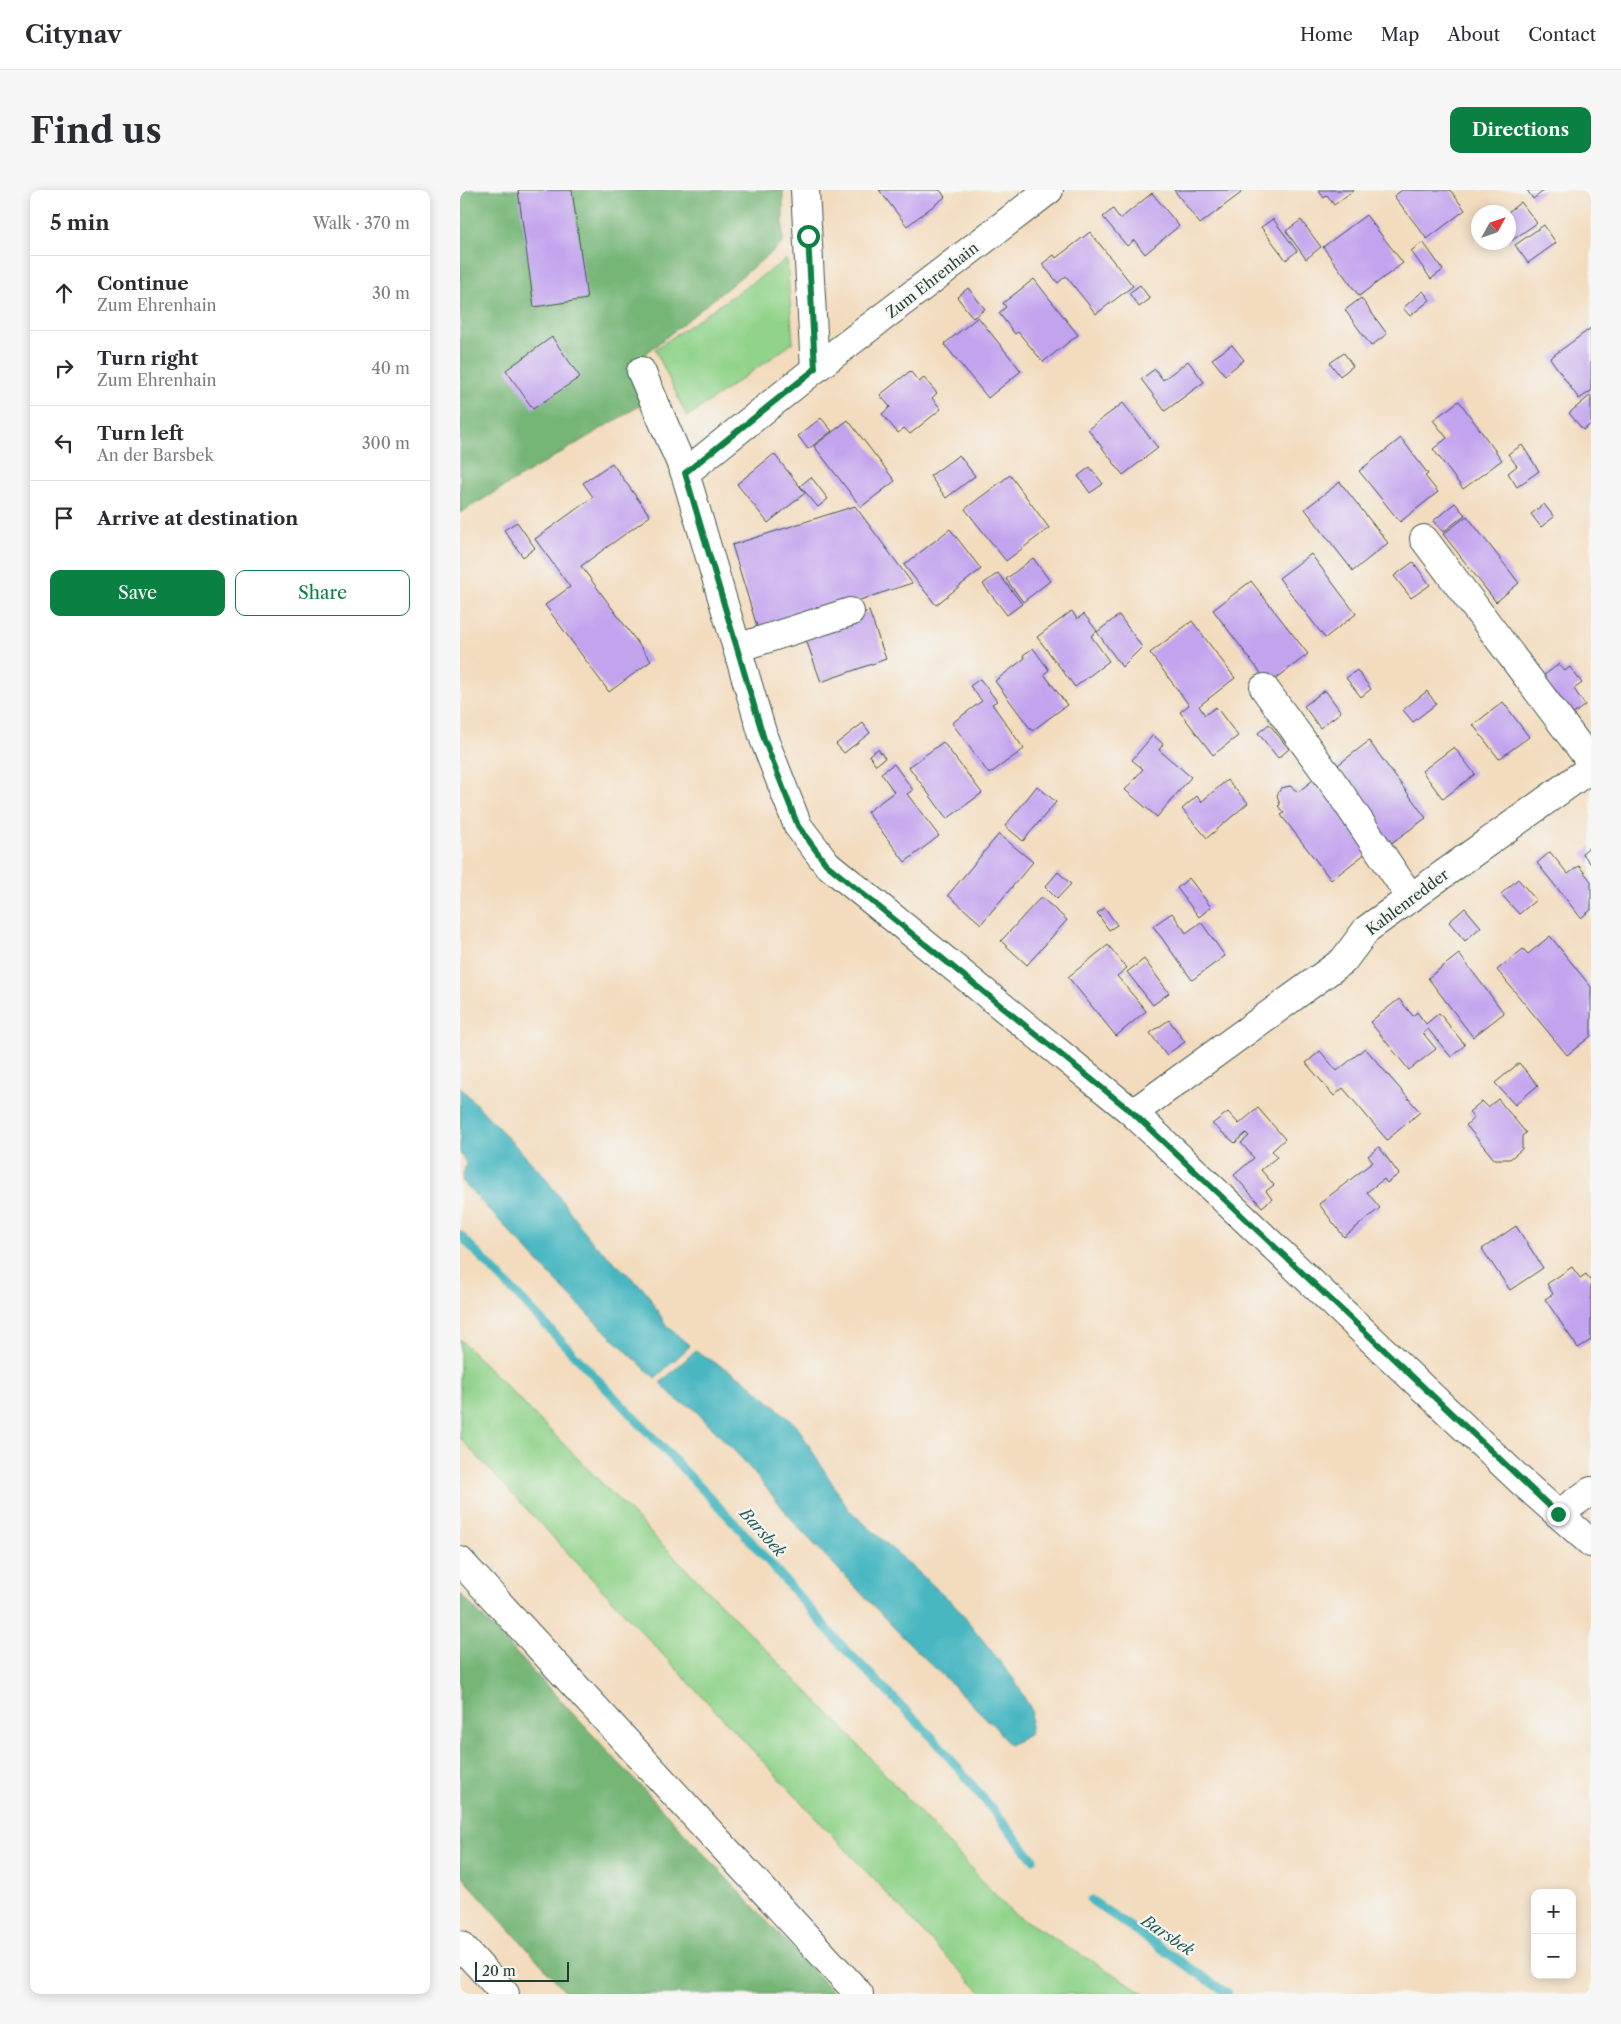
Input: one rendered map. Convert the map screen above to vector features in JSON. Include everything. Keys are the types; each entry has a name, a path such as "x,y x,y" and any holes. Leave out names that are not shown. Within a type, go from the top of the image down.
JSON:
{"main road":[{"path":"806,190 815,369"},
{"name":"Zum Ehrenhain","path":"685,473 815,369 1049,190"},
{"path":"641,371 685,473 764,739 798,826 826,864 1133,1113 1591,1543"},
{"path":"1424,538 1591,762"},
{"path":"737,648 850,612"},
{"path":"1264,688 1339,791 1411,898"},
{"name":"Kahlenredder","path":"1133,1113 1343,961 1367,930 1591,768"},
{"path":"1558,1514 1591,1491"},
{"path":"460,1562 859,1994"},
{"path":"460,1945 505,1994"}],"green space":[{"path":"460,190 783,190 783,243 633,364 641,405 460,513"},
{"path":"787,259 793,343 687,417 655,349"},
{"path":"460,1339 842,1727 1011,1912 1146,1994 983,1994 460,1438"},
{"path":"460,1593 835,1994 568,1994 460,1874"}],"water":[{"path":"460,1087 544,1176 592,1242 645,1290 666,1325 690,1346 655,1378 589,1316 462,1181 466,1163 460,1153"},
{"path":"695,1351 745,1380 797,1426 848,1509 955,1605 1015,1681 1032,1711 1029,1735 1009,1745 995,1727 898,1632 799,1528 744,1461 692,1407 679,1402 660,1383"}],"building":[{"path":"518,190 572,190 587,299 534,307"},
{"path":"879,190 940,190 945,197 907,226"},
{"path":"1174,190 1239,190 1241,193 1200,224"},
{"path":"1318,190 1354,190 1334,205 1327,195 1324,198"},
{"path":"1402,190 1450,190 1465,210 1427,239 1394,196"},
{"path":"1527,190 1545,190 1533,199"},
{"path":"1152,193 1179,226 1145,254 1134,240 1127,246 1103,217 1113,209 1120,219"},
{"path":"1521,202 1537,223 1516,237 1516,206"},
{"path":"1366,215 1403,263 1359,296 1323,247"},
{"path":"1273,219 1297,251 1286,260 1261,227"},
{"path":"1301,220 1321,247 1306,259 1286,231"},
{"path":"1544,225 1556,243 1528,263 1516,244"},
{"path":"1090,232 1133,286 1096,314 1066,276 1058,283 1042,264 1054,255 1056,258"},
{"path":"1423,242 1443,270 1431,279 1411,251"},
{"path":"1034,279 1078,335 1043,362 1018,332 1015,334 999,313 1006,307 1003,303"},
{"path":"1140,285 1150,299 1139,307 1129,293"},
{"path":"968,288 985,309 973,318 957,297"},
{"path":"1423,291 1430,300 1410,316 1403,308"},
{"path":"1361,298 1387,334 1371,346 1345,310"},
{"path":"978,317 1021,371 988,398 944,344"},
{"path":"1591,328 1591,391 1579,399 1550,358"},
{"path":"552,337 580,377 533,409 506,370"},
{"path":"1232,345 1244,360 1225,375 1212,359"},
{"path":"1344,353 1353,366 1340,376 1330,363"},
{"path":"1188,361 1204,382 1165,411 1141,379 1155,369 1163,380"},
{"path":"910,371 919,382 924,378 937,393 932,398 941,409 910,434 904,428 898,433 882,414 890,407 880,395"},
{"path":"1591,395 1591,424 1583,430 1569,413"},
{"path":"1459,401 1502,460 1463,489 1433,449 1447,438 1433,420"},
{"path":"1123,403 1158,448 1123,475 1088,429"},
{"path":"821,418 832,431 808,449 798,436"},
{"path":"848,420 895,481 861,507 814,446"},
{"path":"1401,438 1428,474 1425,476 1438,492 1400,522 1359,471"},
{"path":"1522,445 1539,471 1517,487 1508,473 1517,466 1508,454"},
{"path":"774,454 805,493 768,523 737,484"},
{"path":"959,455 975,476 946,498 930,476"},
{"path":"612,463 650,516 581,566 651,661 609,692 545,605 570,587 535,539 593,497 583,483"},
{"path":"1090,467 1103,484 1090,493 1078,476"},
{"path":"1010,475 1049,528 1006,561 965,509"},
{"path":"811,477 828,499 818,507 800,486"},
{"path":"1340,482 1388,543 1353,571 1305,509"},
{"path":"1455,503 1465,515 1443,532 1433,521"},
{"path":"1544,504 1554,517 1541,527 1531,514"},
{"path":"855,506 912,583 759,633 732,545"},
{"path":"1467,516 1519,583 1496,602 1443,534"},
{"path":"517,522 535,548 523,557 504,530"},
{"path":"950,529 981,569 936,605 904,565"},
{"path":"1311,554 1356,614 1325,638 1279,578"},
{"path":"1033,558 1050,581 1023,602 1006,579"},
{"path":"1413,562 1430,585 1411,598 1394,576"},
{"path":"998,573 1022,604 1007,615 983,584"},
{"path":"1251,581 1308,654 1269,684 1213,610"},
{"path":"869,611 886,659 821,682 804,634"},
{"path":"1072,611 1077,619 1084,614 1097,631 1091,636 1109,661 1075,687 1037,637"},
{"path":"1119,615 1142,647 1122,667 1097,632"},
{"path":"1192,621 1235,678 1199,706 1205,715 1216,707 1238,736 1213,755 1180,712 1189,705 1150,653"},
{"path":"1033,648 1049,670 1044,674 1067,705 1032,731 995,681 1025,658 1023,655"},
{"path":"1559,664 1565,671 1570,667 1582,683 1574,689 1585,705 1567,719 1538,680"},
{"path":"1357,670 1371,689 1361,697 1346,678"},
{"path":"980,679 997,701 992,704 1024,749 989,774 952,723 982,701 970,686"},
{"path":"1325,690 1341,712 1320,728 1304,706"},
{"path":"1427,691 1436,704 1413,722 1403,710"},
{"path":"1503,702 1529,737 1499,759 1473,725"},
{"path":"863,723 870,733 844,753 836,744"},
{"path":"1269,724 1289,749 1278,758 1258,733"},
{"path":"1153,735 1163,744 1159,750 1191,777 1157,817 1125,790 1143,769 1132,760"},
{"path":"1369,741 1426,818 1390,844 1334,768"},
{"path":"943,742 982,793 947,819 909,767"},
{"path":"1454,747 1475,774 1443,799 1422,771"},
{"path":"878,749 885,758 876,765 869,755"},
{"path":"894,764 913,790 907,794 939,836 905,862 867,812 894,792 881,773"},
{"path":"1227,780 1248,803 1207,838 1182,809 1197,796 1201,802"},
{"path":"1313,780 1319,787 1321,785 1370,850 1331,880 1281,815 1284,813 1278,806 1280,805 1277,795 1281,788 1290,786 1298,792"},
{"path":"1037,786 1056,802 1023,841 1005,826"},
{"path":"999,834 1033,862 981,924 948,895"},
{"path":"1591,846 1591,864 1582,853"},
{"path":"1550,852 1568,874 1579,866 1591,881 1591,910 1581,918 1537,863"},
{"path":"1058,872 1071,884 1057,899 1045,887"},
{"path":"1189,878 1211,907 1199,917 1177,888"},
{"path":"1518,879 1536,900 1519,914 1501,894"},
{"path":"1041,897 1067,920 1027,965 1001,941"},
{"path":"1105,908 1117,925 1109,930 1097,913"},
{"path":"1465,908 1481,927 1465,941 1449,922"},
{"path":"1172,913 1186,933 1201,922 1225,956 1192,980 1153,926"},
{"path":"1550,936 1591,987 1591,1036 1567,1055 1497,970 1523,949 1528,954"},
{"path":"1108,945 1127,968 1117,976 1146,1011 1116,1036 1068,977"},
{"path":"1459,954 1504,1013 1473,1037 1428,978"},
{"path":"1144,959 1169,993 1153,1005 1127,972"},
{"path":"1399,999 1413,1016 1417,1012 1426,1024 1439,1013 1465,1045 1451,1057 1428,1029 1423,1033 1436,1049 1409,1070 1370,1022"},
{"path":"1169,1020 1185,1042 1166,1055 1150,1033"},
{"path":"1365,1048 1420,1112 1387,1140 1343,1088 1334,1096 1306,1063 1320,1051 1337,1071"},
{"path":"1519,1063 1538,1085 1515,1105 1495,1083"},
{"path":"1498,1099 1526,1133 1522,1136 1522,1149 1510,1159 1494,1159 1466,1125 1474,1118 1469,1112 1482,1101 1488,1107"},
{"path":"1258,1108 1285,1139 1272,1151 1277,1157 1261,1170 1274,1185 1266,1191 1272,1199 1262,1207 1234,1175 1254,1158 1241,1143 1249,1136 1246,1133 1235,1143 1212,1124 1228,1112 1239,1124"},
{"path":"1379,1147 1399,1174 1387,1183 1384,1179 1367,1192 1380,1208 1344,1237 1319,1204 1373,1162 1368,1156"},
{"path":"1516,1226 1543,1268 1510,1290 1482,1249"},
{"path":"1572,1267 1580,1278 1586,1274 1591,1281 1591,1340 1578,1348 1545,1299 1553,1294 1547,1284"}],"waterway":[{"name":"Barsbek","path":"460,1235 742,1531 842,1646 935,1740 1033,1859"},
{"name":"Barsbek","path":"1091,1900 1228,1994"}],"route":[{"path":"808,236 815,369 685,473 764,739 798,826 826,864 1133,1113 1558,1514"}]}
